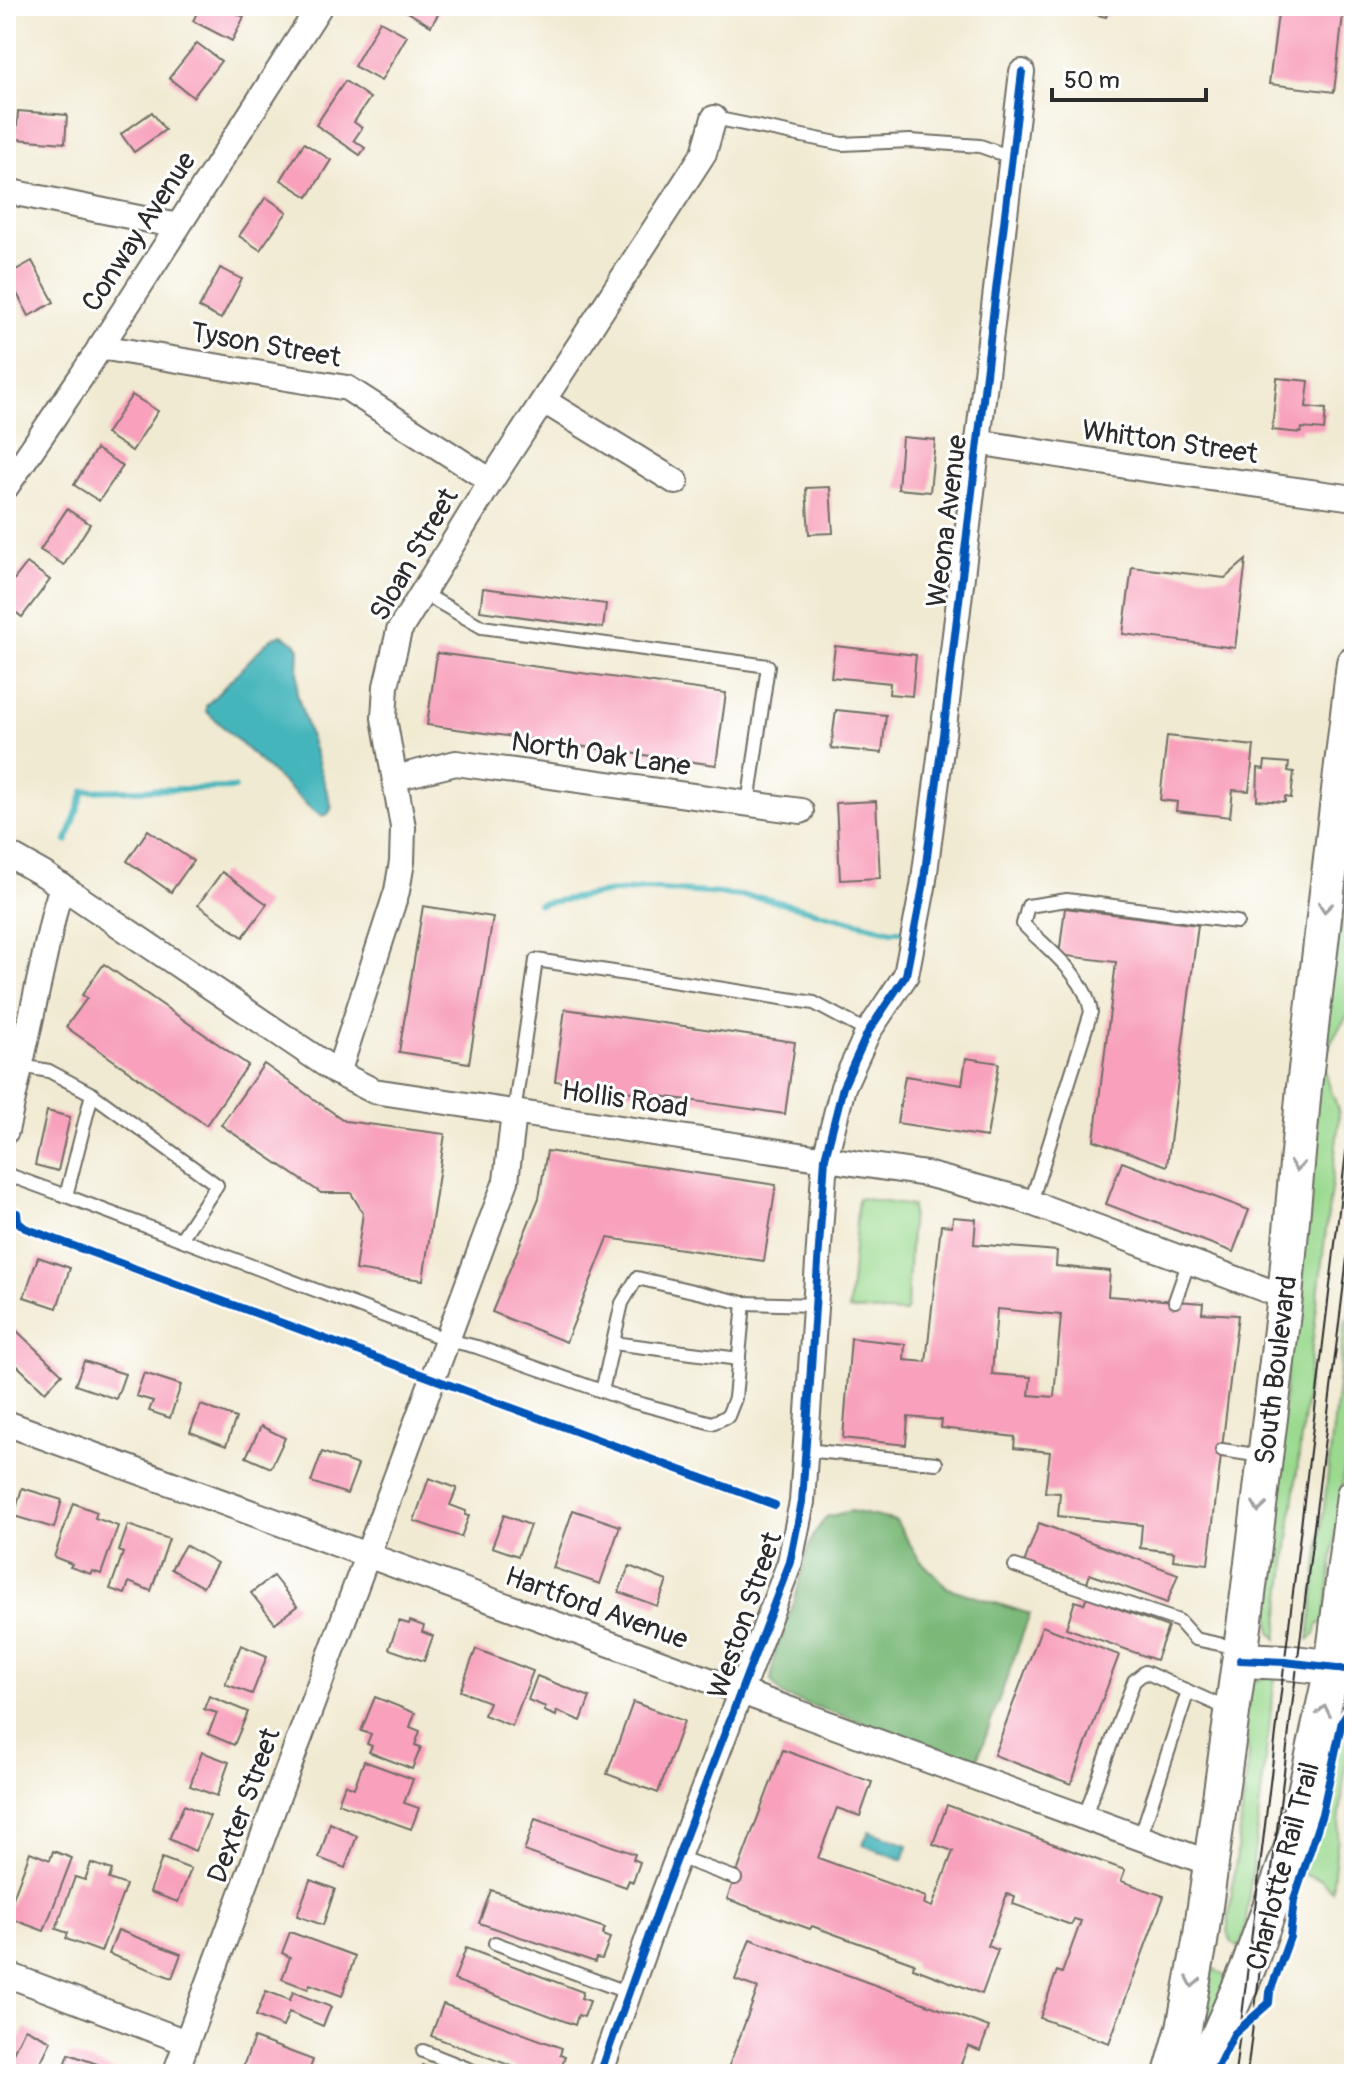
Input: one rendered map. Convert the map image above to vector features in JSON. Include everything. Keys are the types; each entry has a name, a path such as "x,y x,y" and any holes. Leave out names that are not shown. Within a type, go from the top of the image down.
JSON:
{"main road":[{"name":"South Boulevard","path":"1171,2074 1184,2028 1212,1864 1241,1654 1285,1297 1304,1087 1354,663"},
{"path":"1198,2074 1245,1975 1295,1838 1343,1669 1354,1495"},
{"path":"1241,1654 1343,1669"},
{"path":"1233,1709 1238,1761 1217,1951 1226,1969 1245,1975"}],"street":[{"name":"Conway Avenue","path":"6,487 320,6"},
{"name":"Weona Avenue","path":"906,975 923,887 941,756 1022,72"},
{"name":"Sloan Street","path":"338,1073 397,891 402,862 403,827 384,718 386,686 399,631 491,481 704,153 714,118"},
{"path":"6,191 178,226"},
{"name":"Tyson Street","path":"100,347 347,388 491,481"},
{"path":"544,401 676,482"},
{"name":"Whitton Street","path":"977,442 1354,498"},
{"name":"North Oak Lane","path":"395,778 456,763 801,811"},
{"name":"Hollis Road","path":"6,853 62,886 338,1073 374,1091 926,1174 1031,1202 1285,1297"},
{"path":"6,1131 62,886"},
{"name":"Weston Street","path":"600,2074 790,1562 802,1502 825,1158 843,1087 868,1032 906,975"},
{"name":"Dexter Street","path":"175,2074 506,1181 514,1113"},
{"name":"Hartford Avenue","path":"6,1423 1212,1864"},
{"path":"6,1974 186,2042"}],"lane":[{"path":"714,118 842,144 910,141 980,146 1011,157"},
{"path":"421,592 482,627 768,666 748,804"},
{"path":"1031,1202 1091,1012 1089,996 1076,978 1023,924 1028,906 1067,900 1237,922"},
{"path":"514,1113 536,960 814,1003 868,1032"},
{"path":"21,1066 49,1071 92,1094 217,1185 181,1239"},
{"path":"66,1196 92,1094"},
{"path":"6,1174 448,1340 491,1351 602,1391 712,1423 728,1416 735,1398 744,1303"},
{"path":"1175,1301 1189,1261"},
{"path":"602,1391 622,1303 637,1278 744,1303 813,1305"},
{"path":"613,1343 739,1359"},
{"path":"805,1450 936,1463"},
{"path":"1222,1450 1266,1457"},
{"path":"1015,1566 1179,1621 1195,1639 1241,1654"},
{"path":"1084,1818 1134,1681 1145,1672 1233,1709"},
{"path":"1140,1838 1188,1691"},
{"path":"678,1857 735,1878"},
{"path":"495,1943 629,1993"},
{"path":"423,2051 481,2074"}],"green space":[{"path":"1354,770 1354,832 1350,848 1354,872 1354,996 1326,1059 1327,1077 1339,1121 1277,1639 1271,1632 1270,1619 1263,1618 1263,1604 1315,1090"},
{"path":"858,1198 912,1206 907,1308 904,1313 849,1310"},
{"path":"1354,1306 1354,1396 1324,1623 1318,1624 1315,1635 1309,1639 1345,1324"},
{"path":"851,1511 896,1521 919,1559 948,1588 1030,1614 977,1760 783,1696 771,1681 775,1651 794,1603 814,1534 826,1517"},
{"path":"1275,1677 1245,1929 1240,1948 1232,1943 1227,1932 1249,1755 1243,1717 1250,1683"},
{"path":"1354,1702 1354,1741 1347,1752 1332,1891 1322,1880 1302,1874 1322,1814 1342,1721"},
{"path":"1211,1969 1233,1982 1190,2051"}],"water":[{"path":"282,635 299,649 297,694 332,808 322,816 206,711 206,706 264,645"},
{"path":"869,1831 908,1845 903,1860 863,1845"}],"building":[{"path":"200,6 227,6 244,17 232,41 193,21"},
{"path":"398,6 443,6 431,26"},
{"path":"1060,6 1109,6 1106,17"},
{"path":"1279,6 1344,6 1334,92 1269,84"},
{"path":"380,21 407,36 381,81 354,66"},
{"path":"197,43 221,61 193,97 169,78"},
{"path":"345,81 370,98 354,122 362,128 354,140 365,148 360,155 316,125"},
{"path":"18,111 67,115 65,143 16,139"},
{"path":"152,112 165,130 134,152 121,134"},
{"path":"304,143 331,160 308,197 281,180"},
{"path":"266,197 287,212 260,250 239,236"},
{"path":"32,261 54,302 29,316 7,275"},
{"path":"220,268 242,279 221,319 199,308"},
{"path":"1277,378 1309,381 1306,407 1326,409 1324,430 1302,428 1301,433 1272,430"},
{"path":"132,395 158,411 132,451 106,434"},
{"path":"902,437 935,440 930,492 898,489"},
{"path":"96,449 123,466 99,501 74,485"},
{"path":"830,487 833,533 809,534 806,488"},
{"path":"67,509 90,524 64,565 40,550"},
{"path":"1246,560 1235,648 1123,634 1132,567 1225,578"},
{"path":"27,563 50,580 22,617 6,605 6,590"},
{"path":"483,588 606,604 603,628 480,611"},
{"path":"835,646 916,655 912,696 889,694 890,683 831,677"},
{"path":"437,653 726,693 716,765 427,725"},
{"path":"836,710 886,715 882,753 831,748"},
{"path":"1167,736 1254,746 1249,791 1233,790 1230,817 1176,811 1177,802 1160,800"},
{"path":"1265,761 1289,763 1288,771 1294,772 1291,798 1285,797 1285,802 1257,800 1258,768 1264,769"},
{"path":"876,801 880,878 840,880 836,803"},
{"path":"148,830 193,861 171,892 127,861"},
{"path":"222,872 267,904 243,937 198,905"},
{"path":"423,906 493,917 469,1063 399,1052"},
{"path":"1065,908 1198,925 1167,1166 1094,1140 1116,962 1059,955"},
{"path":"104,964 248,1065 206,1125 66,1027 87,998 82,995"},
{"path":"565,1009 795,1042 785,1114 555,1081"},
{"path":"966,1058 999,1063 987,1137 897,1123 905,1076 962,1085"},
{"path":"264,1064 345,1121 445,1134 423,1280 355,1270 363,1213 351,1193 321,1193 221,1125"},
{"path":"47,1111 70,1117 58,1171 35,1165"},
{"path":"547,1151 776,1185 764,1261 608,1238 566,1342 492,1312 539,1198"},
{"path":"1122,1162 1249,1210 1233,1252 1106,1204"},
{"path":"953,1217 976,1219 974,1244 1057,1251 1056,1266 1110,1271 1108,1296 1203,1303 1202,1313 1238,1315 1208,1564 1173,1560 1174,1552 1140,1548 1142,1525 1058,1516 1060,1493 1045,1492 1050,1452 1014,1448 1015,1437 941,1428 942,1420 908,1417 906,1445 843,1438 851,1338 905,1344 904,1360 926,1362 941,1225 952,1226","holes":["997,1309 1061,1315 1054,1397 1029,1395 1031,1377 992,1374"]},
{"path":"38,1257 70,1268 57,1308 24,1297"},
{"path":"15,1329 62,1374 45,1392 6,1355 6,1340"},
{"path":"84,1361 125,1374 116,1399 75,1385"},
{"path":"144,1373 181,1385 170,1418 149,1411 153,1401 136,1396"},
{"path":"201,1405 236,1418 226,1446 190,1432"},
{"path":"261,1426 285,1438 271,1468 246,1457"},
{"path":"322,1452 358,1465 347,1494 311,1482"},
{"path":"429,1478 457,1488 450,1505 466,1511 465,1515 469,1516 461,1537 414,1521"},
{"path":"22,1488 62,1500 54,1528 14,1516"},
{"path":"73,1503 97,1512 95,1518 118,1526 101,1574 70,1567 72,1564 54,1557"},
{"path":"573,1510 620,1526 600,1584 553,1568"},
{"path":"504,1515 530,1525 518,1556 492,1547"},
{"path":"1039,1523 1178,1574 1167,1603 1090,1574 1086,1586 1024,1563"},
{"path":"128,1525 169,1539 151,1591 129,1582 125,1594 110,1589 123,1553 119,1551"},
{"path":"185,1545 217,1563 203,1587 171,1569"},
{"path":"629,1566 667,1581 657,1606 619,1592"},
{"path":"273,1576 297,1606 275,1623 251,1593"},
{"path":"1087,1597 1168,1627 1156,1660 1066,1628 1075,1601 1084,1604"},
{"path":"399,1621 424,1626 422,1632 433,1636 424,1661 389,1649"},
{"path":"1042,1626 1119,1655 1071,1784 994,1755"},
{"path":"241,1645 267,1656 252,1694 225,1684"},
{"path":"476,1649 533,1671 512,1726 484,1715 489,1702 460,1691"},
{"path":"537,1676 590,1697 581,1721 557,1711 556,1716 544,1711 546,1707 528,1700"},
{"path":"209,1696 248,1712 234,1745 208,1734 217,1713 204,1709"},
{"path":"375,1697 415,1713 410,1727 420,1731 415,1745 421,1747 412,1769 369,1752 372,1746 367,1744 371,1734 361,1731"},
{"path":"633,1702 684,1721 658,1793 607,1774"},
{"path":"783,1750 872,1782 860,1816 837,1808 818,1858 926,1897 924,1904 932,1907 953,1851 933,1844 947,1805 1125,1870 1121,1881 1164,1896 1109,2043 1040,2018 1057,1971 1062,1973 1081,1921 1074,1919 1071,1925 1013,1904 1015,1897 1007,1894 988,1946 998,1950 982,1994 913,1968 914,1963 727,1899"},
{"path":"202,1752 229,1762 217,1796 190,1786"},
{"path":"364,1761 413,1779 404,1803 419,1808 411,1829 338,1803 345,1784 354,1788"},
{"path":"184,1805 210,1816 195,1851 169,1839"},
{"path":"535,1819 635,1854 633,1859 640,1862 633,1882 629,1880 626,1887 524,1851"},
{"path":"330,1823 357,1836 345,1868 319,1858"},
{"path":"53,1851 72,1858 44,1931 6,1917 30,1852 50,1860"},
{"path":"162,1858 191,1869 178,1902 150,1892"},
{"path":"91,1863 112,1870 109,1879 126,1885 101,1952 66,1939 68,1933 56,1929 75,1877 85,1880"},
{"path":"310,1880 335,1889 323,1925 297,1916"},
{"path":"491,1890 605,1928 602,1935 610,1938 602,1959 596,1958 595,1962 479,1923"},
{"path":"118,1930 181,1954 172,1978 109,1954"},
{"path":"290,1932 355,1956 342,1996 310,1984 308,1989 282,1979 290,1957 282,1953"},
{"path":"750,1939 989,2027 980,2051 968,2046 957,2074 736,2074 727,2071 758,1988 735,1980"},
{"path":"466,1948 583,1992 581,1998 590,2001 584,2017 578,2015 575,2025 454,1980"},
{"path":"266,1991 290,2000 293,1992 331,2007 323,2026 289,2012 283,2027 256,2016"},
{"path":"443,2004 562,2048 560,2055 565,2057 559,2074 533,2074 431,2036"},
{"path":"25,2028 51,2041 35,2074 9,2074 6,2067"},
{"path":"254,2038 313,2060 308,2074 240,2074"},
{"path":"69,2054 125,2074 62,2074"},
{"path":"422,2065 445,2074 419,2074"}],"waterway":[{"path":"67,841 84,791 235,788"},
{"path":"539,904 646,889 709,893 762,898 892,931 907,931"}],"tram line":[{"path":"1235,2074 1354,1086"},
{"path":"1247,2074 1354,1201"}],"cycle path":[{"path":"600,2074 664,1893 790,1562 802,1502 825,1158 843,1087 868,1032 906,975 923,887 1022,72"},
{"path":"17,1213 18,1222 25,1228 775,1505"},
{"path":"1240,1660 1354,1670"},
{"name":"Charlotte Rail Trail","path":"1214,2074 1234,2034 1269,2003 1290,1937 1294,1900 1322,1814 1342,1721 1354,1702"}]}
